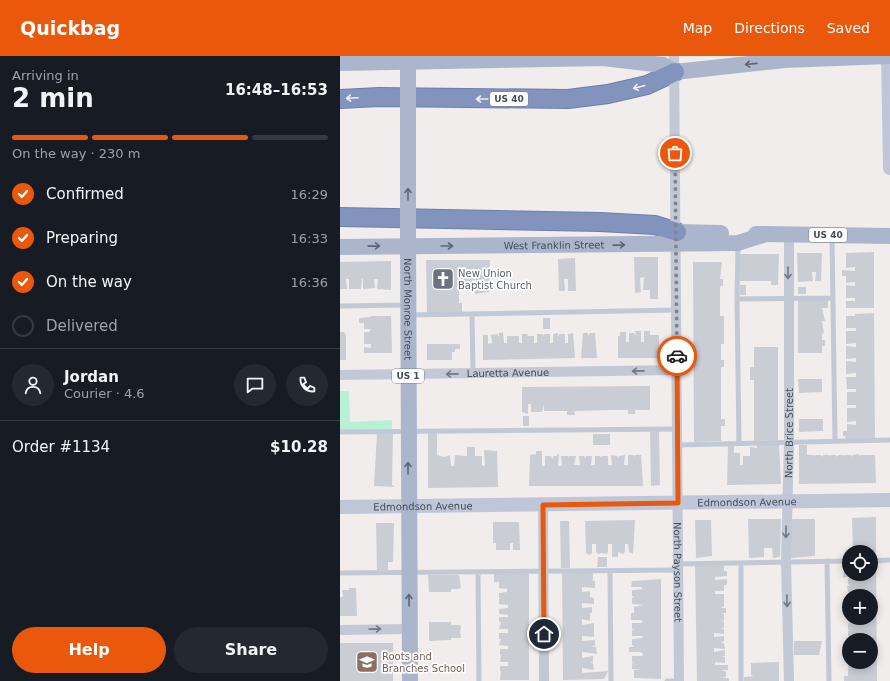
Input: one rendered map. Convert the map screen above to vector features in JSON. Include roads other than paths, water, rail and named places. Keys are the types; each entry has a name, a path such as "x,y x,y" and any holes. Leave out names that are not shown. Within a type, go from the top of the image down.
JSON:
{"highway":[{"name":"US 40","path":"340,99 379,97 568,99 608,94 646,85 674,64"},
{"path":"340,217 600,222 655,225 676,238"},
{"name":"US 40","path":"340,228 676,238"}],"main road":[{"name":"US 40","path":"674,64 888,56"},
{"path":"888,56 890,168"},
{"path":"340,63 408,59 603,58 663,65 674,64"},
{"name":"North Monroe Street","path":"408,59 408,507 410,681"},
{"name":"West Franklin Street","path":"676,238 738,243 766,234"},
{"name":"West Franklin Street","path":"340,246 408,239 676,238 766,234 890,236"},
{"name":"Edmondson Avenue","path":"340,508 890,500"}],"street":[{"name":"North Payson Street","path":"674,64 679,681"},
{"name":"North Brice Street","path":"789,234 789,442 786,502 789,681"},
{"name":"Lauretta Avenue","path":"340,375 677,370"},
{"path":"543,505 544,681"},
{"path":"340,630 410,629"}],"lane":[{"path":"832,235 834,441"},
{"path":"738,243 737,299 739,443"},
{"path":"737,299 832,298"},
{"path":"340,306 472,314 676,310"},
{"path":"472,314 473,373"},
{"path":"340,432 677,428"},
{"path":"677,444 890,440"},
{"path":"878,561 890,560"},
{"path":"827,561 829,681"},
{"path":"340,573 610,571 741,563 842,561"},
{"path":"741,563 741,681"},
{"path":"610,571 611,681"},
{"path":"478,572 479,681"},
{"path":"667,681 679,681"}],"place":[{"name":"New Union Baptist Church","path":"443,279"},
{"name":"Roots and Branches School","path":"367,662"}]}
